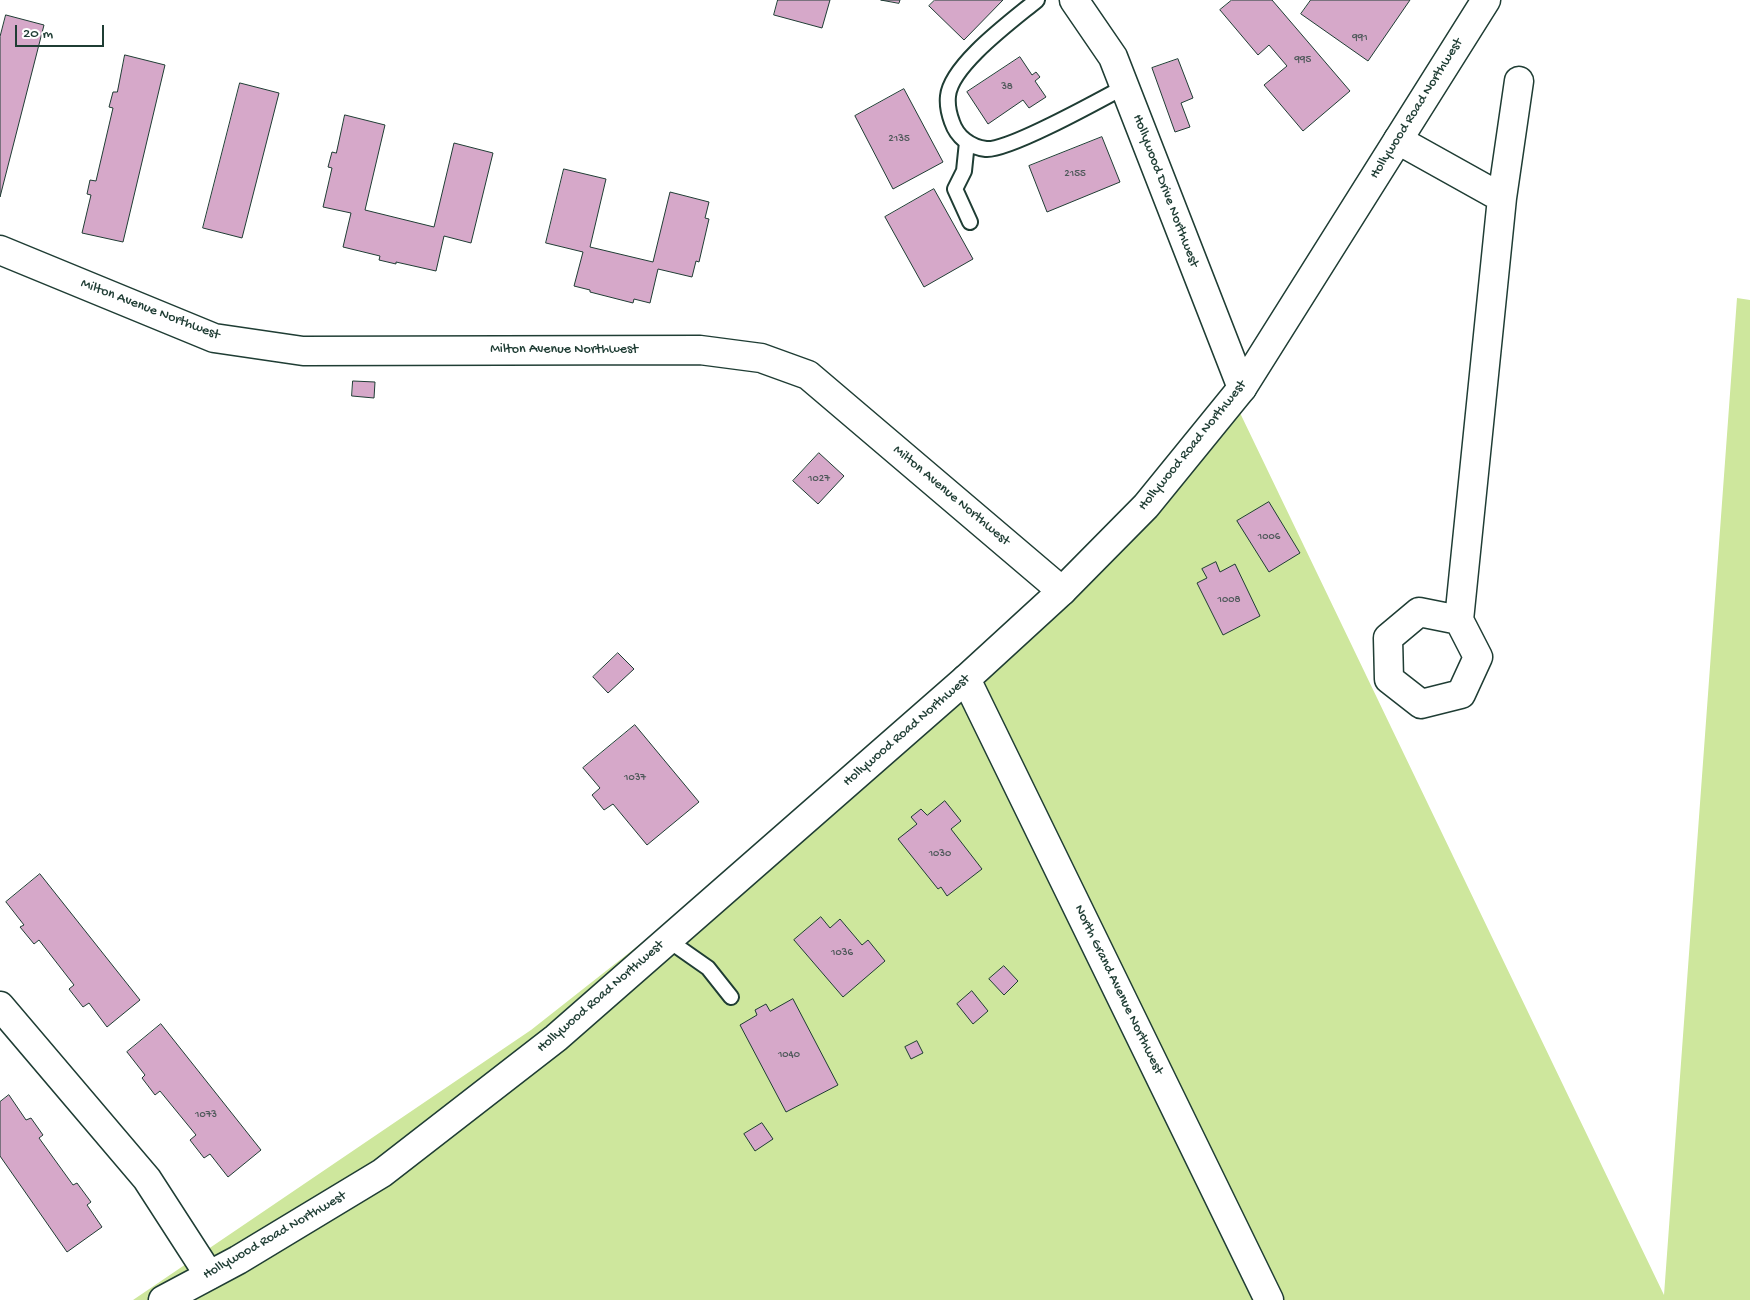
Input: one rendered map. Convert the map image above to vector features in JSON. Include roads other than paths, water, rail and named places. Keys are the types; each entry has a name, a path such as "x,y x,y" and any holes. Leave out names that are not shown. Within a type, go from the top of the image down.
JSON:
{"street":[{"name":"Hollywood Drive Northwest","path":"1074,0 1113,57 1242,388"},
{"name":"Hollywood Road Northwest","path":"163,1300 238,1260 382,1173 556,1038 966,679 1062,591 1146,506 1242,388 1486,0"},
{"path":"1459,620 1502,198 1519,81"},
{"path":"1398,140 1502,198"},
{"name":"Milton Avenue Northwest","path":"0,250 214,338 294,349 700,350 761,358 808,375 1062,591"},
{"name":"North Grand Avenue Northwest","path":"966,679 1269,1300"},
{"path":"0,1006 147,1179 209,1275"}],"lane":[{"path":"1037,0 982,47 956,74 948,95 950,114 955,132 967,142 986,149 1008,144 1124,87"},
{"path":"967,142 964,172 955,190 970,222"},
{"path":"668,940 708,968 731,997"}]}
